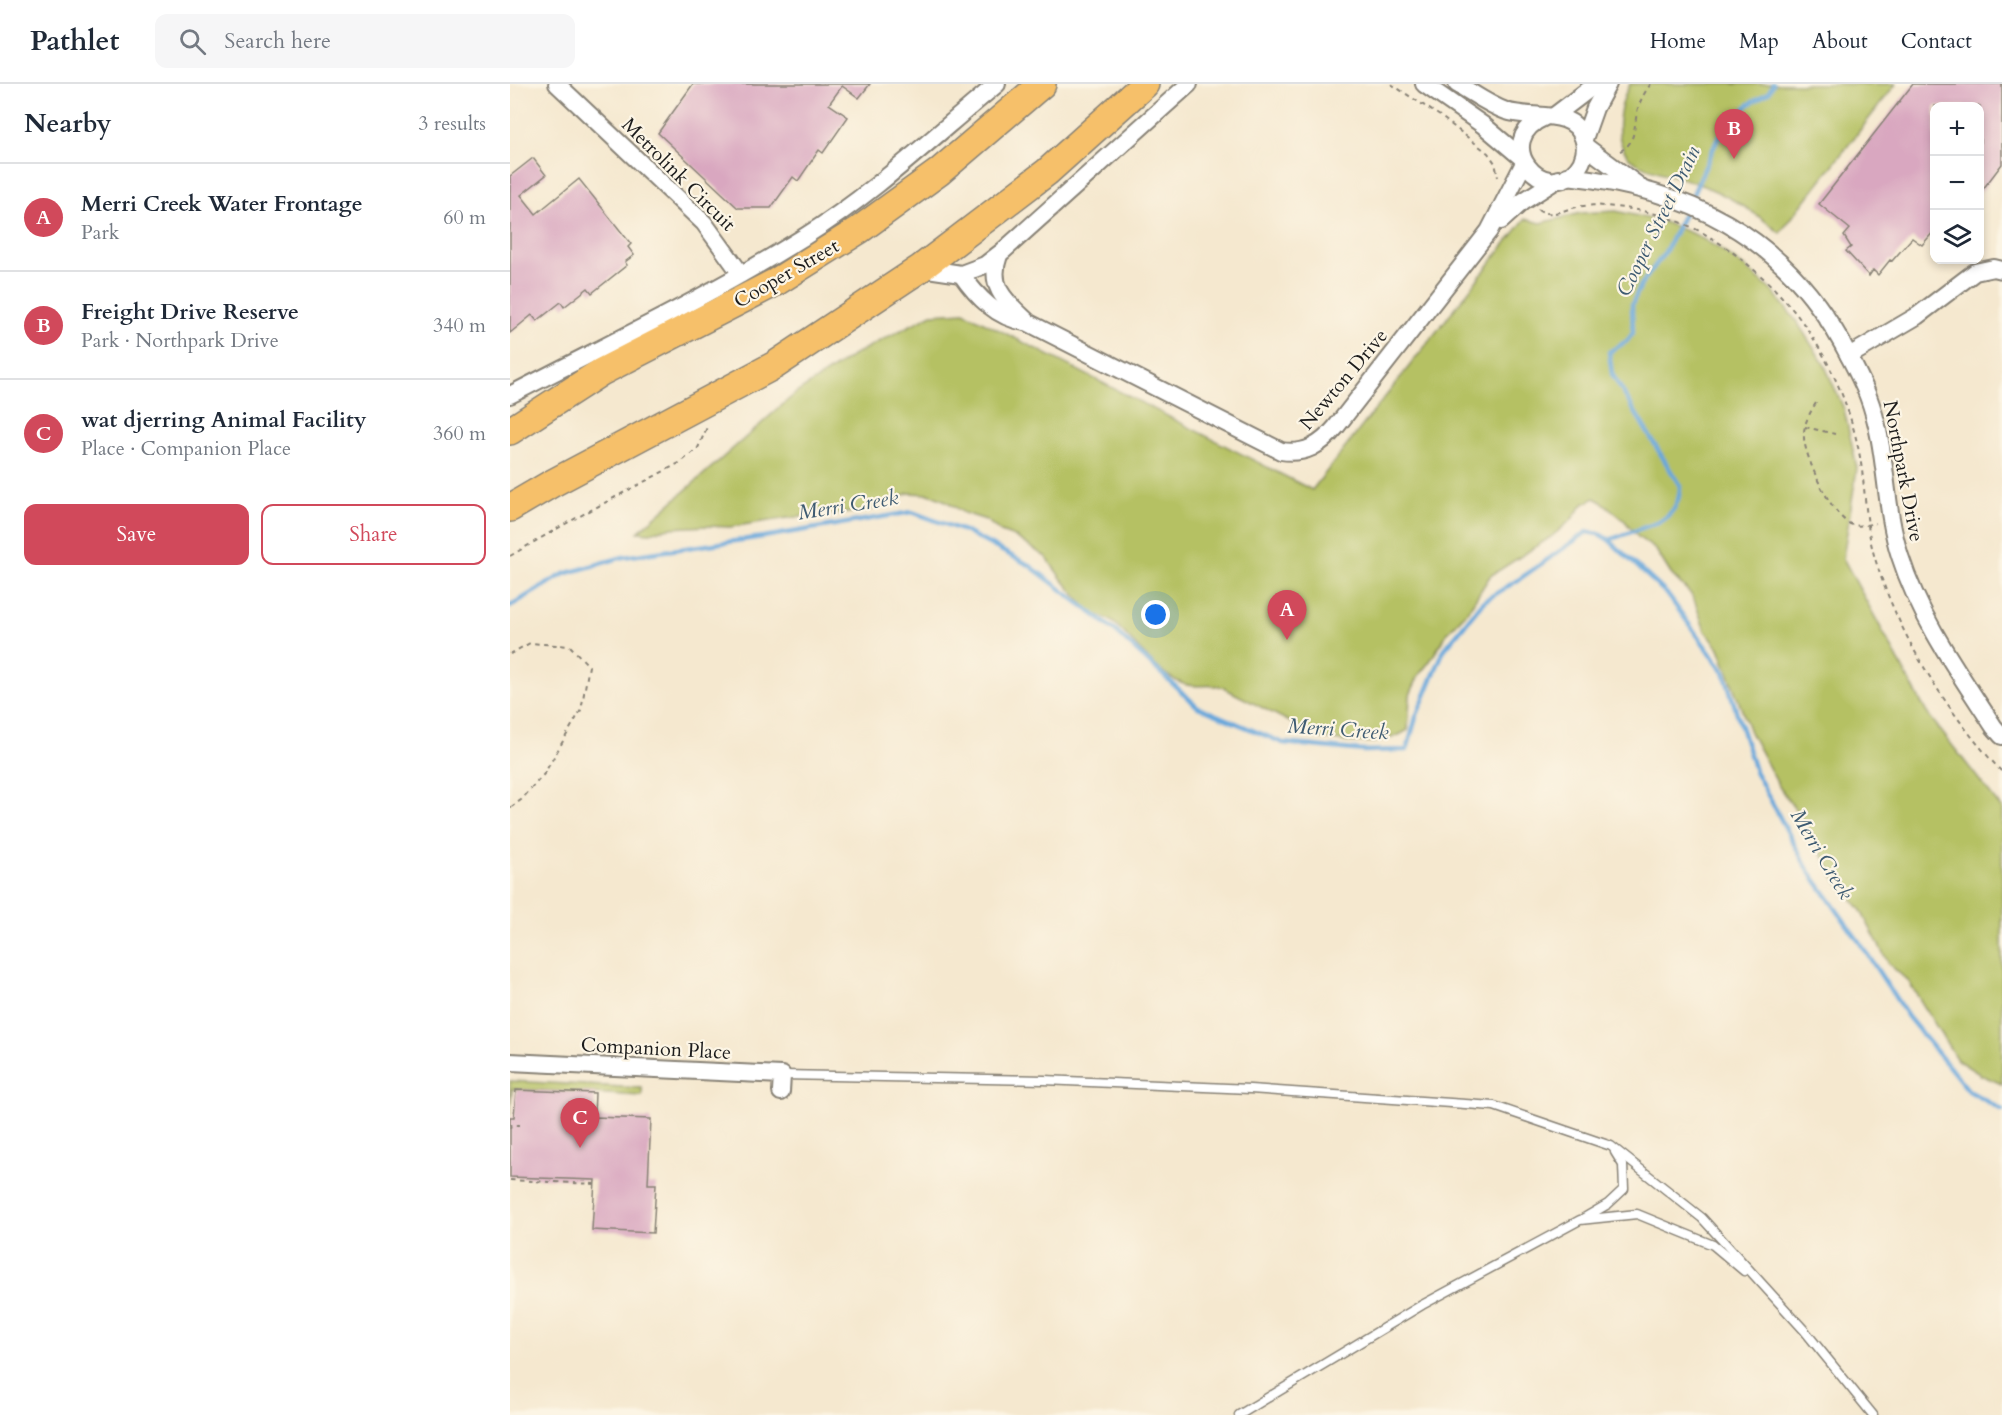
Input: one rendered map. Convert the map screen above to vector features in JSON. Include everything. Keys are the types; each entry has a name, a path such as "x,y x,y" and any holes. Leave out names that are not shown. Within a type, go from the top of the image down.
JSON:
{"main road":[{"name":"Cooper Street","path":"510,431 601,372 776,282 859,230 939,172 1042,84"},
{"path":"510,508 775,365 921,268 1047,172 1145,84"}],"street":[{"name":"Metrolink Circuit","path":"556,84 704,223 723,246 741,274"},
{"name":"Cooper Street","path":"510,395 741,274 805,237 865,194 997,84"},
{"path":"921,268 961,274 985,265 999,255 1189,84"},
{"path":"1424,84 1483,125 1523,160 1538,177 1548,180 1563,178 1581,164 1584,142 1595,108 1608,84"},
{"path":"1457,84 1508,111 1564,118 1579,130 1584,142"},
{"path":"1523,160 1522,137 1527,128 1535,121 1550,116 1596,84"},
{"name":"Northpark Drive","path":"1584,142 1643,189"},
{"name":"Newton Drive","path":"1489,231 1523,160"},
{"name":"Newton Drive","path":"961,274 974,292 1007,318 1029,323 1289,453 1310,449 1324,441 1489,231 1522,202 1563,178"},
{"name":"Northpark Drive","path":"1563,178 1643,189 1712,214 1751,238 1794,277 1826,315 1868,396 1884,462 1890,518 1900,558 1932,631 2002,736"},
{"name":"Newton Drive","path":"999,255 995,270 996,285 1004,299 1029,323"},
{"path":"1849,356 1917,316 1974,272 1994,268 2002,270"},
{"name":"Companion Place","path":"510,1062 782,1075"},
{"path":"781,1092 782,1075"}],"lane":[{"path":"782,1075 1044,1080 1250,1089 1494,1106 1611,1146 1701,1218 1804,1330 1873,1415"},
{"path":"1239,1415 1422,1305 1608,1204 1624,1189 1623,1165 1611,1146"},
{"path":"1580,1220 1636,1214 1713,1245 1767,1290"}],"path":[{"path":"1391,84 1440,116 1488,153 1495,163 1498,180"},
{"path":"1620,151 1629,146 1640,104 1651,84"},
{"path":"1536,207 1550,214 1574,207 1594,205 1638,210 1663,215 1702,230 1750,266 1771,286 1800,320 1824,356 1843,396 1858,448 1874,555 1888,596 1927,671 1959,720 2002,772"},
{"path":"510,556 681,462 698,448 709,422 715,396"},
{"path":"1816,403 1804,427 1806,450 1816,476 1838,514 1845,522 1852,525 1868,525 1890,518"},
{"path":"1804,427 1835,434"},
{"path":"510,654 530,643 570,646 589,666 581,710 544,774 521,801 510,808"},
{"path":"510,1128 511,1125 520,1125"},
{"path":"510,1180 595,1184"}],"green space":[{"path":"1630,84 1896,84 1780,233 1728,197 1705,186 1633,161 1621,144 1619,134 1620,113"},
{"path":"1616,211 1664,222 1696,235 1751,272 1774,293 1797,322 1824,364 1844,409 1857,468 1843,558 1927,713 2002,809 2002,1084 1981,1075 1957,1060 1909,982 1889,964 1860,909 1836,880 1807,826 1780,788 1750,732 1719,648 1705,631 1690,593 1671,574 1656,550 1638,537 1624,520 1595,498 1583,504 1571,520 1551,537 1490,576 1467,612 1448,632 1419,675 1410,695 1408,730 1375,742 1347,742 1321,738 1222,687 1186,685 1171,678 1153,664 1114,623 1089,611 1046,557 1017,538 1001,532 986,520 964,513 946,501 929,494 908,493 867,511 788,518 730,527 669,528 650,533 638,532 796,393 857,353 932,314 964,312 1312,490 1525,219 1541,223 1581,213"},
{"path":"510,1081 642,1088 642,1096 512,1089 510,1115"}],"building":[{"path":"693,84 870,84 859,98 842,86 829,104 848,117 823,153 819,150 798,181 793,177 771,208 738,208 658,133"},
{"path":"1913,84 2002,84 2002,164 1984,188 1984,102 1930,102 1930,236 1922,245 1912,238 1878,275 1873,270 1869,276 1846,251 1851,247 1844,236 1850,229 1819,204"},
{"path":"533,158 546,175 521,195 536,214 579,179 631,244 628,247 634,255 625,262 627,265 592,293 588,288 564,307 561,302 537,321 532,315 510,333 510,176"},
{"path":"516,1090 595,1093 594,1117 651,1119 648,1184 656,1184 653,1233 592,1230 595,1180 510,1177 510,1117 514,1117"}],"waterway":[{"name":"Cooper Street Drain","path":"1690,201 1718,138 1748,105 1769,92 1773,84"},
{"name":"Cooper Street Drain","path":"1609,540 1664,519 1675,507 1679,497 1680,486 1612,374 1609,352 1627,341 1633,333 1632,304 1641,285 1665,252 1687,208"},
{"name":"Merri Creek","path":"510,606 564,574 623,557 912,512 964,531 1029,565 1114,630 1198,707 1283,743 1364,751 1407,750 1416,717 1444,650 1484,601 1587,532 1599,534 1609,540 1667,594 1724,672 1755,771 1807,868 1908,1017 1969,1091 2002,1110"}],"place":[{"name":"Freight Drive Reserve","path":"1734,159"},
{"name":"Merri Creek Water Frontage","path":"1287,640"},
{"name":"wat djerring Animal Facility","path":"580,1148"}]}
